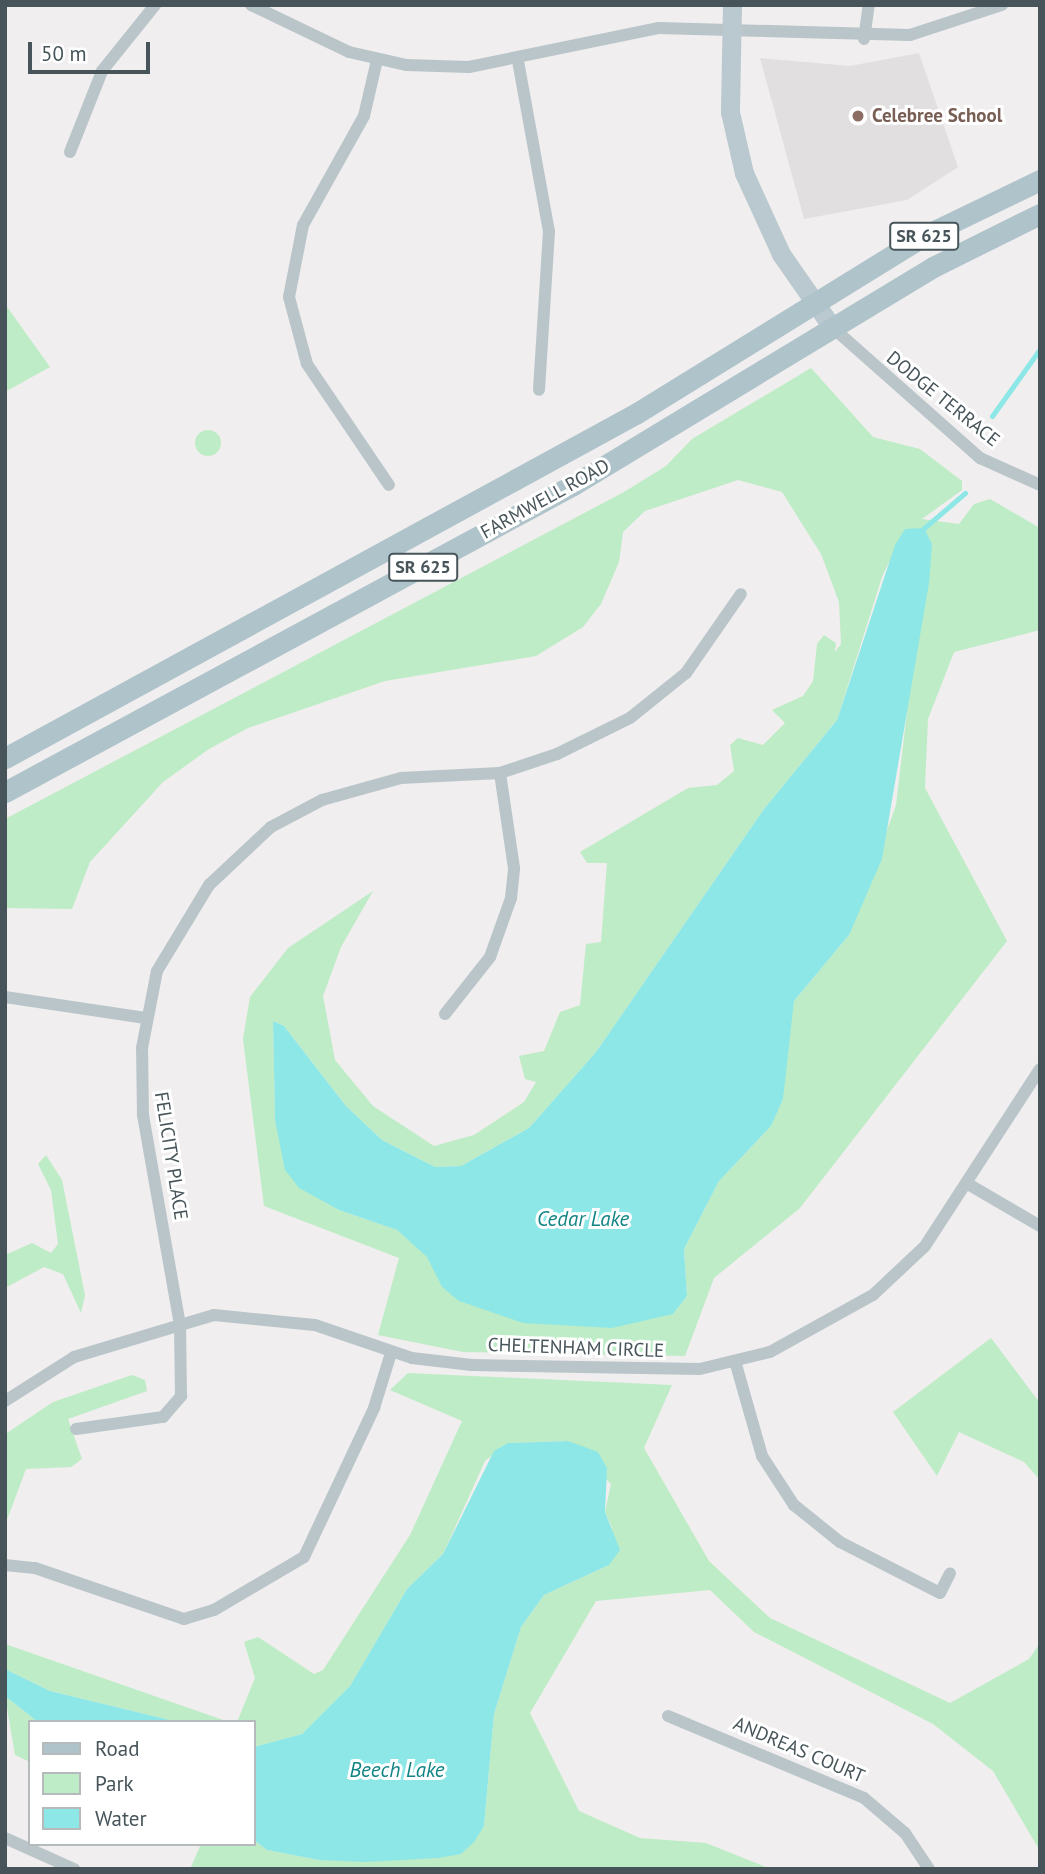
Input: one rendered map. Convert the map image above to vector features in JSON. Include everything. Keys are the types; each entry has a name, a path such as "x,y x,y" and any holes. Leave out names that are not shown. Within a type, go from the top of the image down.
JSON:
{"main road":[{"name":"FARMWELL ROAD","path":"5,758 595,437 964,214 1040,180"},
{"name":"FARMWELL ROAD","path":"5,793 573,485 832,327 976,243 1040,214"}],"street":[{"path":"70,152 102,71 155,5"},
{"path":"251,5 321,43 377,60 428,67 518,61 635,31 730,30 864,38 933,30 1002,5"},
{"path":"732,5 730,112 744,173 759,215 832,327"},
{"path":"864,38 869,5"},
{"path":"377,60 364,116 295,249 289,297 307,364 389,485"},
{"path":"518,61 549,231 539,390"},
{"name":"DODGE TERRACE","path":"832,327 980,458 1040,485"},
{"name":"FELICITY PLACE","path":"76,1429 155,1420 176,1408 182,1387 180,1325 143,1116 145,1018 158,971 190,911 271,827 362,785 499,773 557,754 649,706 700,656 741,594"},
{"path":"445,1014 490,957 511,898 514,868 499,773"},
{"path":"5,997 145,1018"},
{"name":"CHELTENHAM CIRCLE","path":"5,1401 74,1357 214,1315 281,1318 391,1353 472,1364 665,1370 735,1361 789,1343 873,1295 925,1247 1040,1069"},
{"path":"968,1184 1040,1226"},
{"path":"5,1564 35,1568 184,1619 214,1610 304,1558 374,1408 391,1353"},
{"path":"735,1361 762,1455 794,1505 840,1542 940,1593 950,1573"},
{"name":"ANDREAS COURT","path":"668,1716 864,1798 905,1833 929,1869"},
{"path":"5,1838 74,1869"}],"shaded area":[{"name":"Celebree School","path":"919,53 958,167 907,200 804,219 760,58 850,66"}],"green space":[{"path":"5,304 50,367 5,392"},
{"path":"811,368 873,437 920,449 962,481 962,490 922,519 959,524 974,504 990,499 1040,528 1040,630 954,652 928,719 925,788 1007,941 800,1208 714,1278 685,1356 463,1352 378,1335 399,1258 264,1206 243,1039 250,997 288,948 373,891 341,947 323,996 335,1060 373,1106 434,1146 474,1135 524,1102 536,1082 525,1079 519,1056 544,1051 560,1012 580,1005 586,944 601,942 607,863 587,863 580,852 688,788 717,785 734,771 730,745 738,738 763,745 785,723 772,710 803,696 813,681 817,644 824,635 836,643 835,652 841,644 839,602 821,554 782,492 738,480 645,511 623,532 619,562 601,604 583,627 536,656 385,681 248,728 209,749 163,782 90,862 72,909 5,908 5,819 624,492 666,466 692,439","holes":["905,529 914,653 896,805 849,935 794,1001 771,1126 719,1181 684,1249 687,1296 673,1314 442,1287 428,1257 397,1230 339,1210 300,1188 275,1120 273,1021 284,1026 346,1106 382,1140 435,1167 461,1166 529,1128 596,1052 764,809 837,720 882,577"]},
{"path":"208,430 217,434 221,443 217,452 208,456 199,452 195,443 199,434"},
{"path":"46,1155 62,1180 85,1295 81,1313 63,1274 44,1267 5,1288 5,1255 32,1243 51,1253 58,1244 51,1190 38,1164"},
{"path":"991,1338 1040,1403 1040,1480 1024,1462 959,1432 937,1476 893,1412"},
{"path":"408,1373 672,1385 644,1448 709,1561 770,1618 950,1703 1029,1659 1040,1643 1040,1851 993,1771 933,1724 754,1632 710,1590 596,1601 530,1713 579,1811 640,1838 706,1843 771,1869 190,1869 200,1846 256,1846 256,1842 267,1850 319,1860 461,1854 484,1826 494,1714 521,1627 544,1595 609,1565 612,1528 605,1512 611,1484 568,1441 508,1443 485,1461 443,1554 407,1589 350,1686 302,1734 256,1746 256,1720 238,1720 255,1678 244,1642 258,1637 314,1674 323,1670 410,1535 462,1421 390,1390"},
{"path":"132,1375 145,1380 147,1391 68,1419 82,1459 71,1467 26,1469 5,1525 7,1433 53,1402"},
{"path":"5,1644 223,1720 170,1720 50,1691 5,1669"},
{"path":"5,1696 35,1720 28,1720 28,1761 15,1755"}],"water":[{"name":"Cedar Lake","path":"924,528 932,544 929,583 882,859 849,935 794,1001 783,1099 771,1126 719,1181 684,1249 687,1296 673,1314 612,1328 523,1323 459,1301 442,1287 427,1257 397,1230 339,1210 299,1188 285,1170 275,1120 273,1021 284,1026 346,1106 382,1140 435,1167 461,1166 529,1128 596,1052 764,809 837,720 895,545 905,529"},
{"name":"Beech Lake","path":"568,1441 598,1452 607,1468 605,1512 620,1550 609,1565 544,1595 521,1627 494,1714 484,1826 474,1842 461,1854 438,1858 366,1862 319,1860 267,1850 256,1842 256,1746 302,1734 350,1686 407,1589 443,1554 494,1451 508,1443"},
{"path":"5,1669 50,1691 170,1720 35,1720 5,1696"}],"waterway":[{"path":"992,416 1040,349"},
{"path":"924,528 965,493"}],"place":[{"name":"Celebree School","path":"858,116"}]}
